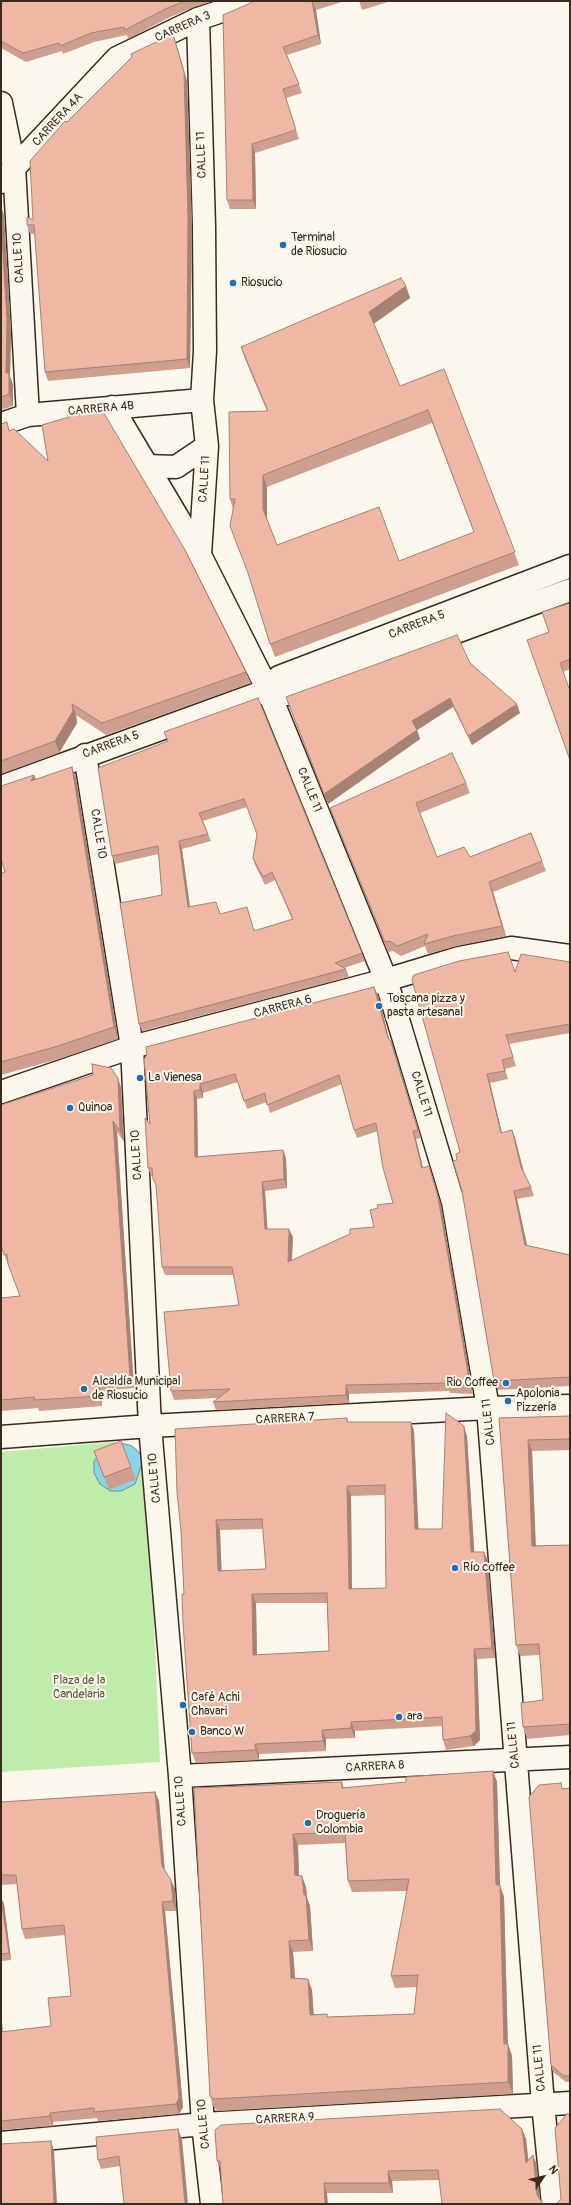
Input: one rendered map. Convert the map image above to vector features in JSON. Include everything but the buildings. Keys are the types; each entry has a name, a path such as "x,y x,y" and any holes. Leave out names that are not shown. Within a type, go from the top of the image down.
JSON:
{"street":[{"name":"CARRERA 3","path":"117,58 198,19 251,1"},
{"name":"CALLE 11","path":"198,19 204,250 205,351 202,400 207,446 200,555 268,690 386,980 453,1202 488,1408 543,2104 553,2204"},
{"name":"CARRERA 4A","path":"8,174 117,58"},
{"name":"CALLE 10","path":"1,103 28,415"},
{"name":"CARRERA 4B","path":"1,424 28,415 202,400"},
{"path":"112,407 200,555"},
{"path":"147,466 176,467 207,446"},
{"name":"CARRERA 5","path":"1,786 268,690 279,677 570,566"},
{"name":"CARRERA 5","path":"268,690 288,694 570,590"},
{"name":"CALLE 10","path":"85,755 132,1047 150,1426 180,1776 203,2124 212,2204"},
{"name":"CARRERA 6","path":"1,1092 132,1047 386,980 458,958 511,948 570,956"},
{"name":"CARRERA 7","path":"1,1437 150,1426 488,1408 570,1406"},
{"name":"CARRERA 8","path":"180,1776 570,1757"},
{"name":"CARRERA 9","path":"1,2143 203,2124 570,2103"}],"green space":[{"name":"Plaza de la Candelaria","path":"113,1442 132,1446 139,1452 148,1484 160,1762 1,1772 1,1452"}],"water":[{"path":"121,1443 132,1446 139,1452 143,1461 135,1484 121,1491 110,1491 100,1484 94,1473 94,1461 101,1452"}],"place":[{"name":"Terminal de Riosucio","path":"283,245"},
{"name":"Riosucio","path":"233,283"},
{"name":"Toscana pizza y pasta artesanal","path":"379,1006"},
{"name":"La Vienesa","path":"140,1078"},
{"name":"Quinoa","path":"70,1108"},
{"name":"Rio Coffee","path":"506,1383"},
{"name":"Alcaldía Municipal de Riosucio","path":"84,1389"},
{"name":"Apolonia Pizzería","path":"508,1401"},
{"name":"Río coffee","path":"455,1568"},
{"name":"Café Achi Chavari","path":"183,1705"},
{"name":"ara","path":"399,1717"},
{"name":"Banco W","path":"192,1732"},
{"name":"Droguería Colombia","path":"308,1823"}]}
